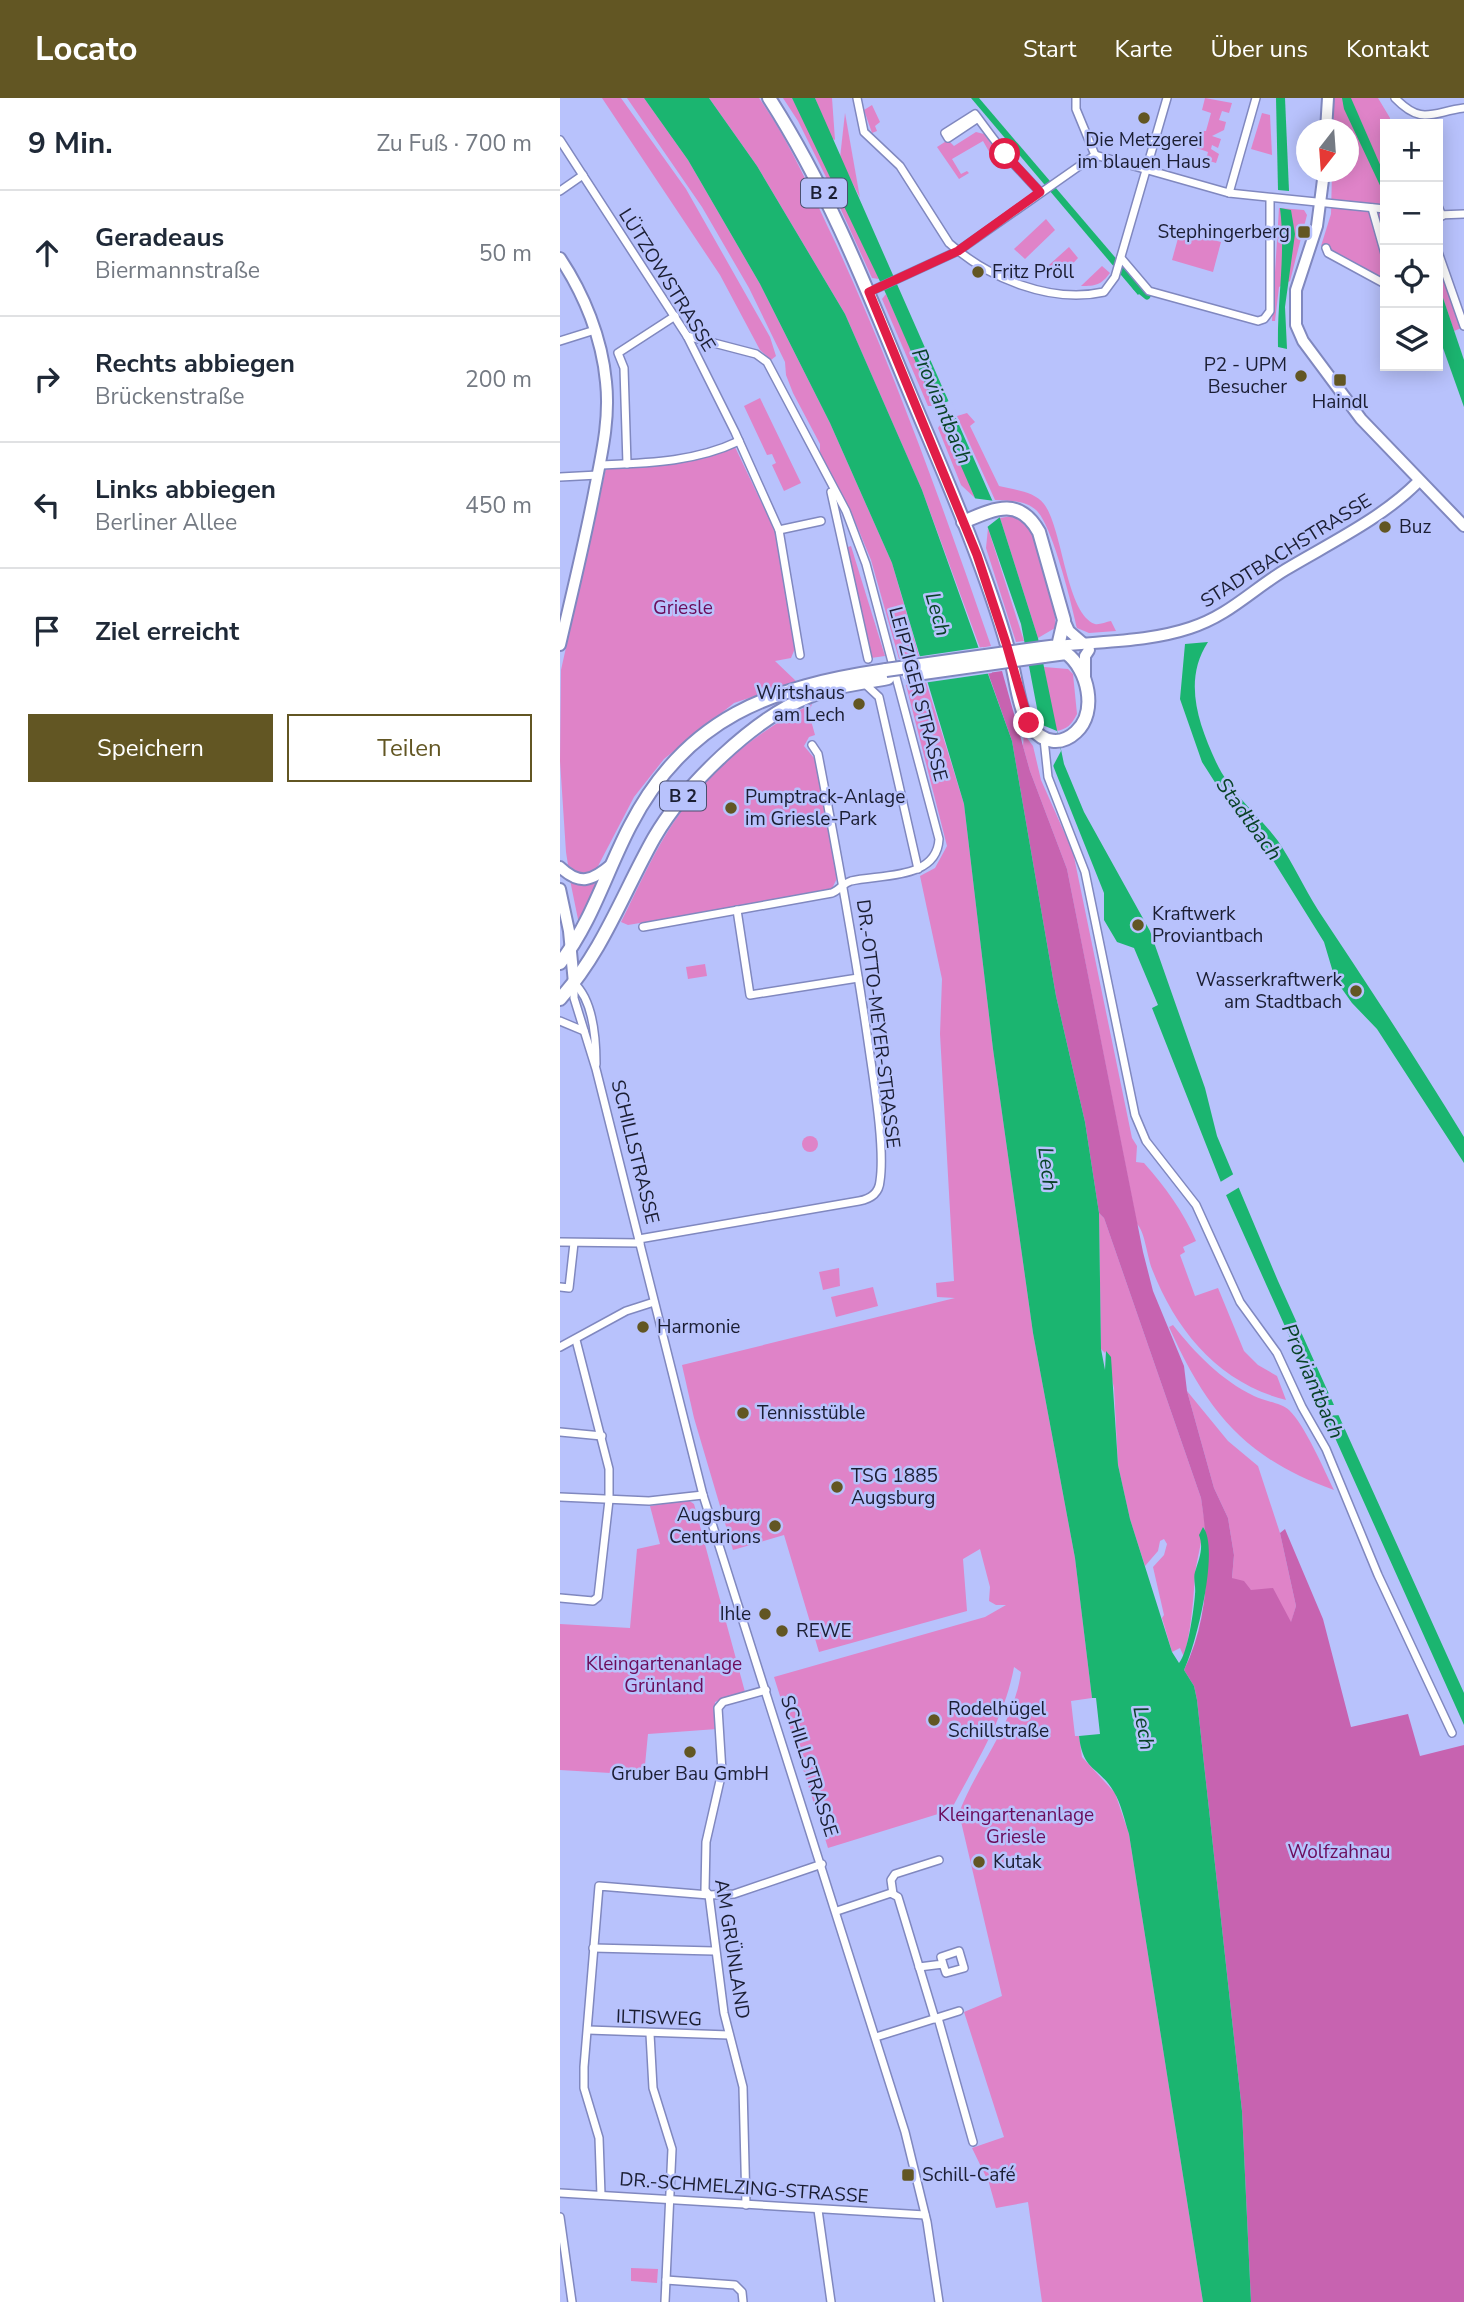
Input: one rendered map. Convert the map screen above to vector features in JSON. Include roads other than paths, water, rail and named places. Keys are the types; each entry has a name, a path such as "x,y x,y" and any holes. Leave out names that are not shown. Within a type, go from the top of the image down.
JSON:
{"main road":[{"name":"B 2","path":"769,98 814,173 869,292 963,522 1006,643 1029,723 1044,739"},
{"path":"963,522 998,509 1014,509 1033,521 1039,532 1064,620 1062,650 1077,664 1085,681 1088,709 1084,722 1076,733 1059,742 1044,739"},
{"name":"B 2","path":"560,963 569,951 614,863 629,827 655,785 719,722 762,699 887,674 1062,650"},
{"name":"B 2","path":"560,999 574,983 612,923 653,839 680,799 702,775 790,705 863,678"}],"street":[{"path":"857,98 864,132 901,166 949,243 958,251 991,272 1012,281 1059,293 1090,296 1104,292 1115,276 1167,98"},
{"path":"1075,98 1095,155"},
{"path":"1229,192 1256,98"},
{"path":"1327,119 1328,98"},
{"path":"1395,98 1416,113 1432,117 1464,108"},
{"path":"978,118 1005,154 998,154 998,162 1012,162 1040,192"},
{"name":"LÜTZOWSTRASSE","path":"560,139 687,336 739,441 779,530 800,654"},
{"path":"869,292 958,251 1095,155"},
{"path":"1095,155 1229,192 1279,200 1380,209"},
{"path":"560,191 583,175"},
{"path":"1323,182 1314,240 1296,290 1296,325 1303,341 1361,419 1418,482 1464,526"},
{"path":"1120,259 1149,291 1258,321 1264,319 1270,311 1270,199"},
{"path":"1372,208 1382,245"},
{"path":"1443,216 1464,214"},
{"path":"1326,248 1328,253 1380,281"},
{"path":"560,258 581,293 595,330 607,384 607,415 599,470 560,645"},
{"path":"1443,266 1464,326"},
{"path":"628,464 624,368 618,354 675,316"},
{"path":"560,341 595,330"},
{"name":"LEIPZIGER STRASSE","path":"687,336 757,354 767,362 850,520 878,602 939,839 935,857 918,869 880,697 863,678"},
{"path":"560,477 628,464 702,455 739,441"},
{"name":"LEIPZIGER STRASSE","path":"830,482 835,520 868,659"},
{"name":"STADTBACHSTRASSE","path":"1062,650 1191,628 1232,610 1282,572 1386,509 1418,482"},
{"path":"835,520 850,520"},
{"path":"779,530 821,521"},
{"path":"1064,620 1069,631 1086,647 1085,681"},
{"path":"1044,739 1048,777 1085,872 1135,1115 1146,1141 1196,1205 1240,1303 1277,1353 1337,1474 1378,1575 1452,1733"},
{"name":"DR.-OTTO-MEYER-STRASSE","path":"639,1241 859,1202 873,1196 880,1182 877,1111 844,885 818,754 812,745"},
{"path":"560,867 572,878 583,881 593,879 614,863"},
{"path":"643,927 832,893 844,885 918,869"},
{"name":"SCHILLSTRASSE","path":"560,889 569,931 574,998 596,1069 704,1495 905,2132 925,2215 939,2302"},
{"path":"737,910 750,995 858,978"},
{"name":"SCHILLSTRASSE","path":"560,939 569,951"},
{"name":"SCHILLSTRASSE","path":"574,983 584,992 596,1047 596,1069"},
{"path":"560,1021 584,1031"},
{"name":"SCHILLSTRASSE","path":"560,1242 639,1241"},
{"path":"560,1287 569,1288 574,1243"},
{"path":"560,1347 607,1320 654,1302"},
{"path":"560,1598 593,1601 598,1597 609,1500 609,1469 576,1340"},
{"path":"560,1432 602,1436"},
{"path":"560,1497 649,1501 704,1495"},
{"name":"AM GRÜNLAND","path":"746,2205 744,2087 729,2035 714,1951 709,1895 705,1889 706,1842 722,1772 718,1708 723,1702 766,1690"},
{"path":"893,1894 891,1880 895,1874 939,1860"},
{"path":"601,2195 599,2138 584,2088 599,1886 709,1895 733,1894 822,1864"},
{"path":"837,1911 893,1894 898,1897 973,2142"},
{"path":"593,1948 714,1951"},
{"path":"919,1968 942,1964"},
{"path":"877,2037 959,2011"},
{"name":"ILTISWEG","path":"588,2030 729,2035"},
{"path":"650,2034 653,2088 672,2149 665,2302"},
{"name":"DR.-SCHMELZING-STRASSE","path":"560,2193 925,2215"},
{"path":"818,2210 831,2302"},
{"path":"560,2217 572,2302"},
{"path":"666,2280 735,2285 742,2292 743,2302"}],"water":[{"name":"Lech","path":"644,98 709,98 757,166 845,314 922,490 1012,741 1056,996 1085,1122 1099,1213 1101,1349 1105,1370 1106,1351 1111,1357 1118,1465 1130,1519 1172,1652 1179,1663 1192,1620 1194,1574 1201,1549 1199,1535 1203,1527 1208,1538 1208,1575 1200,1620 1184,1670 1194,1686 1197,1700 1242,2111 1251,2302 1203,2302 1129,1834 1116,1796 1088,1763 1081,1748 1079,1736 1100,1734 1096,1698 1092,1698 1075,1558 1033,1333 993,1049 964,804 892,563 830,423 760,284 688,160"},
{"name":"Proviantbach","path":"792,98 815,98 1000,518 1038,638 1064,764 1084,812 1150,931 1205,1088 1217,1136 1278,1281 1464,1693 1464,1725 1226,1195 1152,1008 1158,1005 1134,948 1117,942 1104,920 1104,893 1054,768 1040,724 1021,624 988,528 886,294"},
{"path":"971,98 979,98 1143,290 1138,295"},
{"path":"1276,98 1285,98 1289,191 1278,190"},
{"path":"1342,98 1351,98 1380,165 1380,185 1359,141 1359,119 1349,119"},
{"path":"1280,208 1291,210 1295,234 1285,307 1287,349 1278,347 1282,243"},
{"path":"1443,298 1464,360 1464,407 1443,348"},
{"name":"Stadtbach","path":"1208,642 1196,671 1196,702 1216,762 1237,794 1278,841 1318,910 1464,1137 1464,1163 1377,1029 1352,1003 1335,979 1324,942 1271,857 1225,798 1202,762 1180,699 1185,644"}],"waterway":[{"path":"1136,287 1147,296"}],"place":[{"name":"Die Metzgerei im blauen Haus","path":"1144,118"},
{"name":"Stephingerberg","path":"1304,232"},
{"name":"Fritz Pröll","path":"978,272"},
{"name":"P2 - UPM Besucher","path":"1301,376"},
{"name":"Haindl","path":"1340,380"},
{"name":"Buz","path":"1385,527"},
{"name":"Wirtshaus am Lech","path":"859,704"},
{"name":"Pumptrack-Anlage im Griesle-Park","path":"731,808"},
{"name":"Kraftwerk Proviantbach","path":"1138,925"},
{"name":"Wasserkraftwerk am Stadtbach","path":"1356,991"},
{"name":"Harmonie","path":"643,1327"},
{"name":"Tennisstüble","path":"743,1413"},
{"name":"TSG 1885 Augsburg","path":"837,1487"},
{"name":"Augsburg Centurions","path":"775,1526"},
{"name":"Ihle","path":"765,1614"},
{"name":"REWE","path":"782,1631"},
{"name":"Rodelhügel Schillstraße","path":"934,1720"},
{"name":"Gruber Bau GmbH","path":"690,1752"},
{"name":"Kutak","path":"979,1862"},
{"name":"Schill-Café","path":"908,2175"}],"park label":[{"name":"Griesle","path":"683,608"},
{"name":"Kleingartenanlage Grünland","path":"664,1675"},
{"name":"Kleingartenanlage Griesle","path":"1016,1826"},
{"name":"Wolfzahnau","path":"1339,1852"}]}
